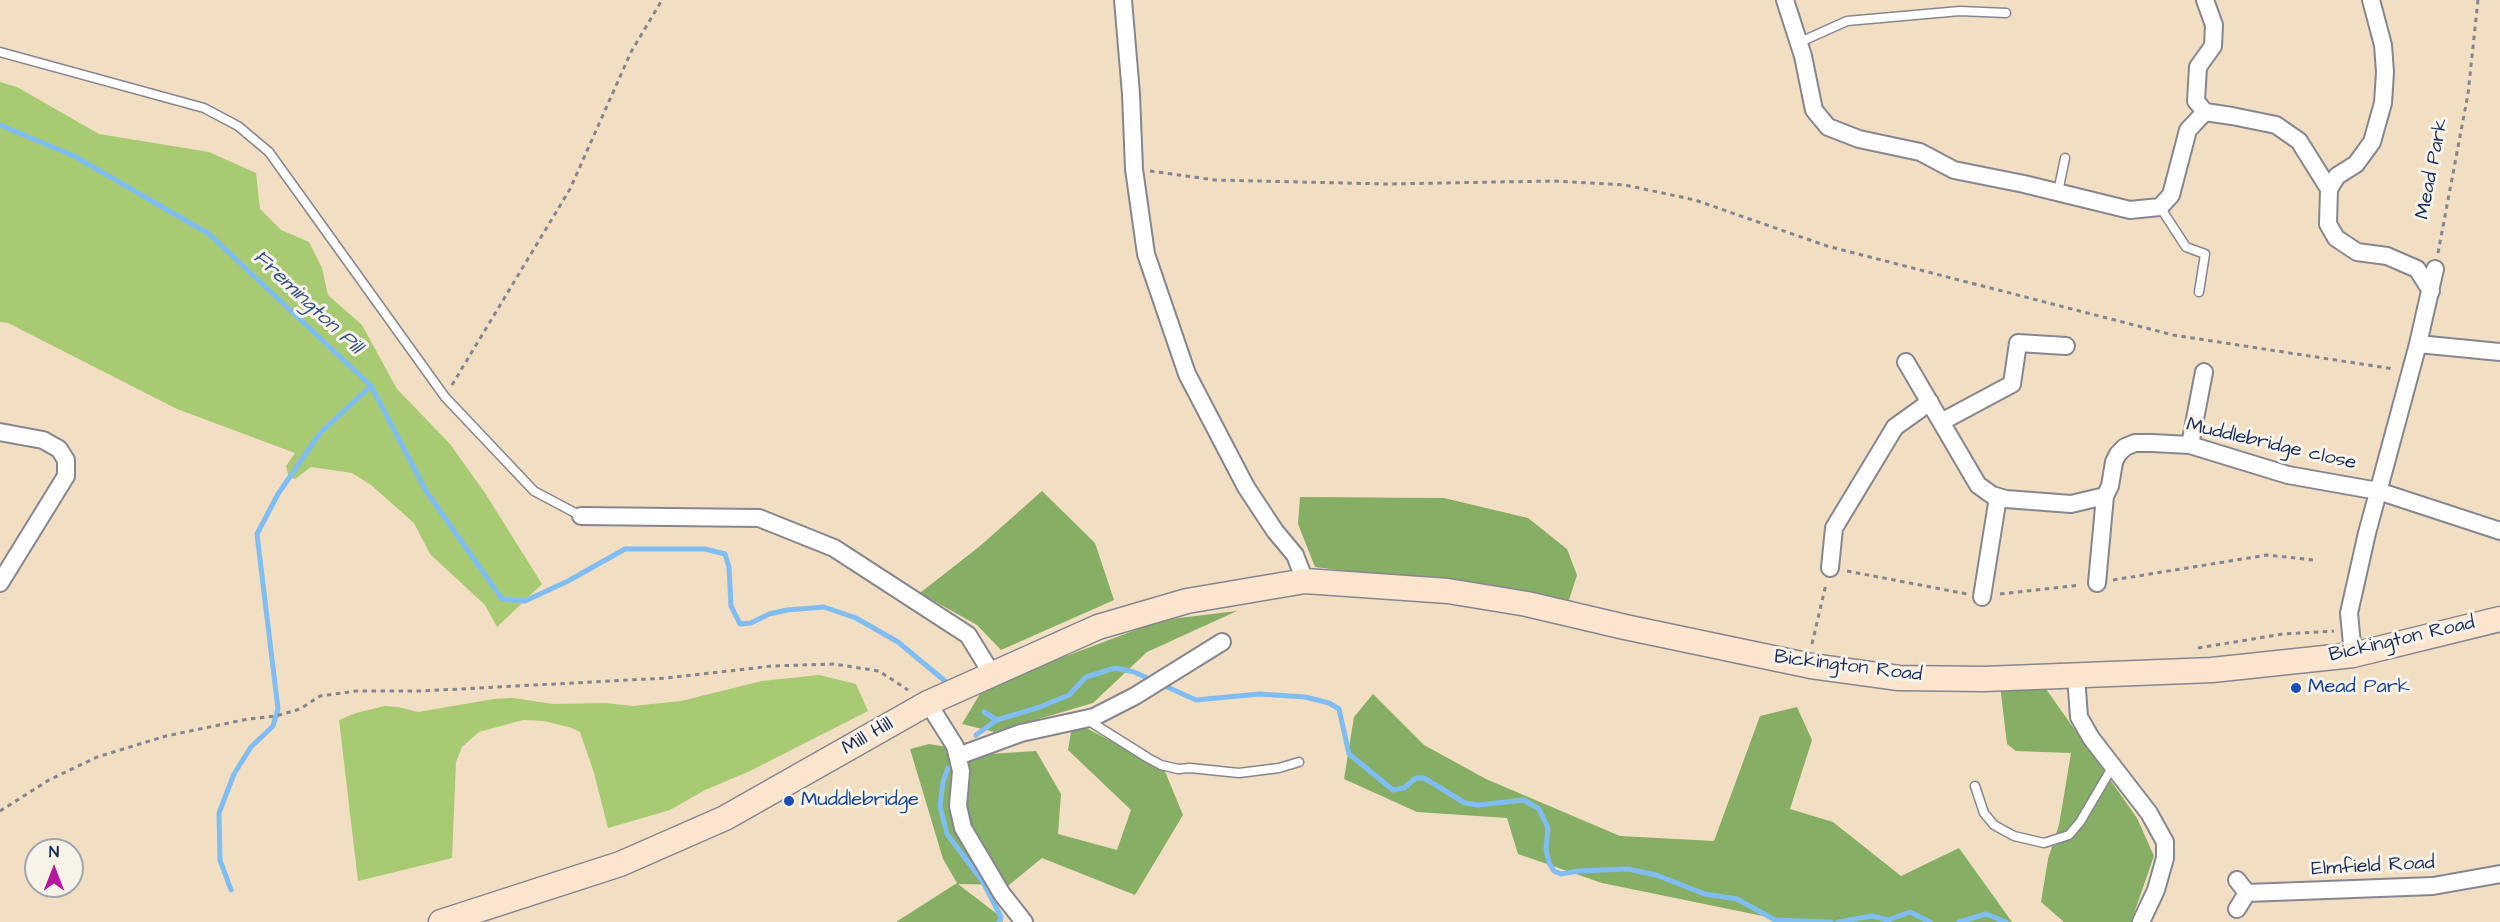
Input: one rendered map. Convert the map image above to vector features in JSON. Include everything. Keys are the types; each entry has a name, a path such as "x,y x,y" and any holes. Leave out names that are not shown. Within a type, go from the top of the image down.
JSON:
{"main road":[{"name":"Mill Hill","path":"441,922 620,864 725,818 928,703 1098,627 1187,601 1305,581"},
{"name":"Bickington Road","path":"1305,581 1448,591 1482,596 1811,666 1899,678 1984,679 2212,670 2353,656 2500,619"}],"street":[{"path":"1123,0 1131,94 1134,169 1146,254 1187,374 1246,487 1275,531 1296,555 1305,581"},
{"path":"1785,0 1814,110 1828,127 1859,139 1920,152 1954,170 2024,184 2130,210 2160,207 2171,195 2188,130 2205,112"},
{"path":"2205,0 2214,25 2213,46 2198,67 2196,101 2205,112 2276,126 2299,141 2329,189"},
{"path":"2371,0 2384,45 2383,103 2372,142 2356,164 2337,176 2329,189 2328,224 2336,238 2356,252 2387,256 2417,270 2431,291"},
{"path":"2353,656 2349,613 2435,269"},
{"path":"1941,422 2012,384 2018,343 2066,346"},
{"path":"2418,344 2500,352"},
{"path":"1906,362 1978,485 1998,497 2070,504 2105,496 2097,583"},
{"name":"Muddlebridge close","path":"2190,445 2205,372"},
{"path":"1830,568 1834,528 1895,427 1930,402"},
{"path":"0,432 44,440 58,449 66,460 66,476 0,583"},
{"name":"Muddlebridge close","path":"2105,496 2110,486 2114,462 2125,447 2135,443 2190,445 2288,475 2378,491 2500,531"},
{"path":"1982,597 1998,497"},
{"path":"581,516 759,518 834,548 968,635 992,674"},
{"path":"958,756 1021,733 1086,718 1135,696 1222,642"},
{"path":"2076,676 2079,717 2091,738 2149,813 2165,842 2165,858 2156,891 2141,922"},
{"path":"928,703 955,746 958,756 961,771 958,806 963,828 1002,894 1023,922"},
{"name":"Elmfield Road","path":"2237,909 2242,886 2341,891 2433,886 2500,874"}],"lane":[{"path":"1798,43 1847,21 1960,11 2006,13"},
{"path":"0,52 204,108 238,126 269,152 445,397 534,491 581,516"},
{"path":"2058,192 2065,158"},
{"path":"2160,207 2186,247 2205,254 2199,292"},
{"path":"1086,718 1132,749 1161,765 1178,769 1239,773 1279,768 1299,762"},
{"path":"1975,786 1984,813 1995,825 2014,836 2044,843 2069,836 2080,822 2113,766"}],"path":[{"path":"445,397 570,189 631,52 662,0"},
{"name":"Mead Park","path":"2435,269 2468,94 2478,0"},
{"path":"1134,169 1215,180 1387,184 1553,182 1625,185 1695,200 1827,246 2173,335 2411,371"},
{"path":"1812,644 1830,568 1982,597 2097,583 2267,555 2313,560"},
{"path":"2192,649 2283,634 2350,630"},
{"path":"1803,642 1823,645"},
{"path":"0,811 49,780 97,757 166,736 248,719 276,716 300,709 320,696 356,691 422,692 644,680 772,666 834,664 879,671 928,703"}],"green space":[{"path":"0,82 17,87 99,134 209,152 256,173 260,209 281,230 309,242 322,268 328,295 362,325 397,389 450,444 485,493 542,584 497,627 485,605 430,554 414,523 371,485 352,473 311,467 295,479 289,478 286,466 295,453 177,409 8,323 0,322"},
{"path":"1042,491 1095,543 1114,600 1001,650 977,625 920,593 980,546"},
{"path":"1300,497 1444,498 1528,518 1567,549 1577,575 1569,600 1315,567 1298,524"},
{"path":"1237,611 1147,652 1093,703 994,732 962,724 984,687 1162,620"},
{"path":"819,675 856,684 868,711 750,771 705,790 670,810 608,828 594,773 580,732 544,721 523,720 479,732 462,747 456,762 452,858 358,881 339,720 385,706 418,712 513,698 553,704 606,703 633,706 681,701 762,681"},
{"path":"2000,685 2046,689 2137,818 2154,856 2131,922 2064,922 2041,902 2048,859 2059,825 2071,753 2016,751 2007,744"},
{"path":"1373,694 1424,745 1486,779 1620,836 1714,841 1760,716 1797,707 1812,740 1790,809 1833,822 1901,876 1959,848 2012,922 1792,922 1602,883 1518,854 1507,818 1417,812 1344,779 1354,717"},
{"path":"1073,721 1164,769 1183,815 1135,895 1042,858 1009,885 958,884 1001,917 1003,922 896,922 957,883 943,859 910,749 929,744 989,754 1036,751 1061,794 1058,834 1117,850 1131,810 1068,750"}],"waterway":[{"name":"Fremington Pill","path":"0,125 74,156 209,234 371,386 426,491 502,599 525,601 568,581 625,549 705,549 725,554 729,567 731,606 740,624 751,623 769,614 787,610 824,607 856,618 898,642 945,681"},
{"path":"231,890 220,860 219,813 234,774 251,747 273,726 278,709 257,534 278,494 320,433 371,386"},
{"path":"984,712 997,720 1040,707 1069,695 1086,677 1115,668 1134,672 1196,700 1259,694 1305,697 1329,703 1339,709 1349,754 1393,790 1404,788 1416,778 1424,778 1465,803 1478,805 1524,800 1539,809 1548,828 1546,849 1549,863 1554,871 1561,874 1628,869 1656,875 1705,894 1737,899 1775,920 1831,922"},
{"path":"976,735 997,720"},
{"path":"948,768 943,782 940,806 947,834 983,882 1001,917 999,922"},
{"path":"1838,922 1872,916 1888,920 1910,912 1930,922"},
{"path":"1959,922 1986,914 2006,922"}],"place":[{"name":"Mead Park","path":"2296,688"},
{"name":"Muddlebridge","path":"789,801"}]}
